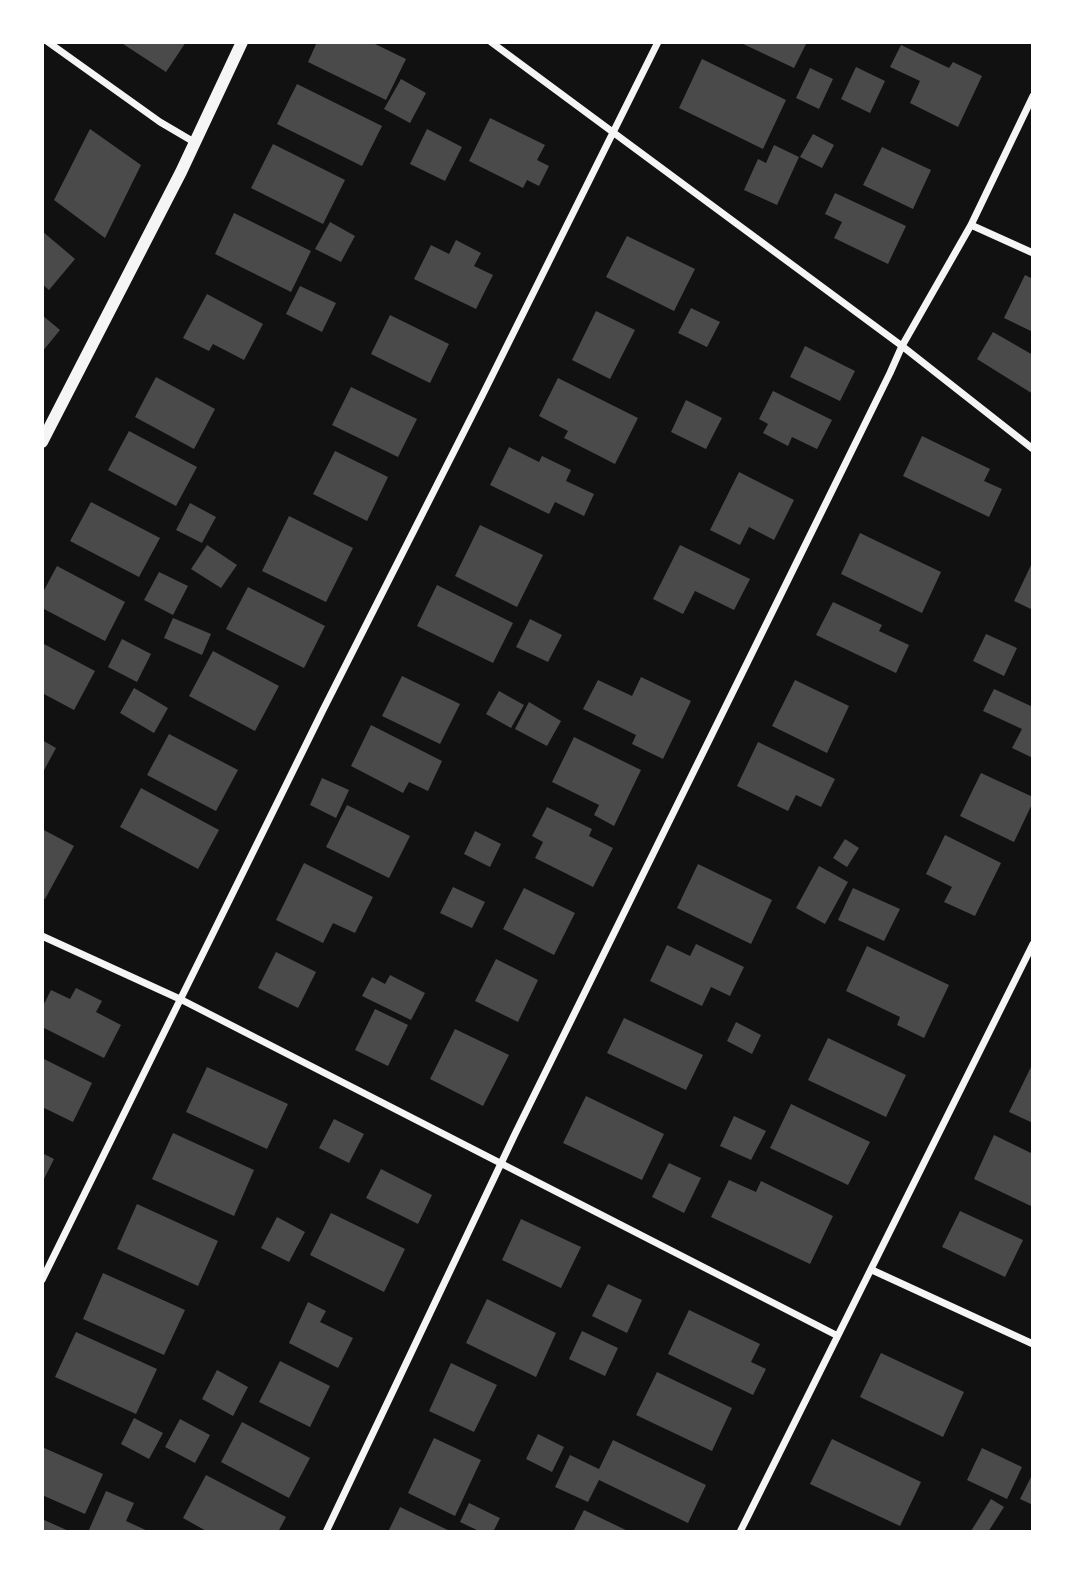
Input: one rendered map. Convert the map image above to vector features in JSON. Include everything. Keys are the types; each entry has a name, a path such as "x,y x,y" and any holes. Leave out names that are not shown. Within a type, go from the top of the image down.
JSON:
{"street":[{"path":"48,42 160,122 194,142"},
{"path":"42,442 181,172 242,42"},
{"path":"491,42 902,346 1033,449"},
{"path":"42,1280 657,42"},
{"path":"326,1532 501,1163 902,346 971,225 1033,96"},
{"path":"971,225 1033,253"},
{"path":"42,936 182,1000 836,1335"},
{"path":"740,1532 1033,944"},
{"path":"872,1270 1033,1344"}],"building":[{"path":"120,42 186,42 166,72"},
{"path":"317,42 371,42 406,59 386,100 308,62"},
{"path":"739,42 807,42 794,68"},
{"path":"901,45 949,68 953,62 982,76 958,127 910,103 920,81 890,67"},
{"path":"702,59 786,100 763,149 679,108"},
{"path":"856,67 885,81 870,113 841,99"},
{"path":"810,68 833,79 819,109 796,98"},
{"path":"401,79 426,93 410,123 384,109"},
{"path":"297,84 382,126 362,166 277,124"},
{"path":"490,118 545,145 537,160 549,166 539,186 527,180 523,188 469,161"},
{"path":"90,129 141,165 105,238 54,200"},
{"path":"427,129 462,147 445,181 410,164"},
{"path":"813,134 834,145 822,168 800,157"},
{"path":"273,144 345,180 323,224 251,188"},
{"path":"774,145 799,157 777,205 744,190 758,159 766,163"},
{"path":"882,147 931,170 913,209 863,185"},
{"path":"835,193 906,226 888,264 834,238 842,222 825,214"},
{"path":"234,213 311,251 291,292 215,254"},
{"path":"330,222 355,236 341,262 315,249"},
{"path":"42,231 75,259 49,290 42,284"},
{"path":"627,236 695,269 674,311 606,277"},
{"path":"456,240 481,253 474,266 493,275 476,309 414,279 431,245 449,254"},
{"path":"1025,275 1033,279 1033,332 1004,318"},
{"path":"300,286 336,303 322,332 286,314"},
{"path":"207,294 263,324 244,360 213,344 209,351 183,338"},
{"path":"691,308 720,322 707,347 678,333"},
{"path":"596,311 635,330 610,379 572,360"},
{"path":"42,315 60,330 42,352"},
{"path":"390,315 449,344 430,383 371,354"},
{"path":"993,332 1033,355 1033,394 977,359"},
{"path":"805,346 855,371 840,401 790,377"},
{"path":"156,377 215,409 194,449 135,417"},
{"path":"558,378 638,418 615,464 564,438 568,431 539,416"},
{"path":"351,387 417,419 398,457 332,425"},
{"path":"773,391 832,420 817,449 792,437 788,446 763,433 768,424 759,419"},
{"path":"686,400 722,418 706,449 671,432"},
{"path":"129,431 197,467 176,506 108,470"},
{"path":"922,436 990,469 984,481 1002,489 989,517 903,476"},
{"path":"509,447 539,462 542,456 571,470 566,481 594,494 584,516 555,502 549,514 490,485"},
{"path":"335,451 388,477 367,521 313,494"},
{"path":"739,472 794,500 774,540 749,527 740,545 710,530"},
{"path":"91,502 160,538 139,577 70,541"},
{"path":"190,503 216,517 202,543 176,530"},
{"path":"289,516 353,548 326,602 262,571"},
{"path":"480,525 543,555 517,607 455,576"},
{"path":"860,533 941,572 922,613 841,574"},
{"path":"207,545 237,565 221,588 191,569"},
{"path":"680,545 750,579 734,610 695,591 683,614 653,599"},
{"path":"1033,561 1033,610 1014,601"},
{"path":"57,566 125,602 105,641 42,608 42,594"},
{"path":"159,572 188,586 173,615 144,600"},
{"path":"437,585 513,623 493,663 417,626"},
{"path":"248,587 325,626 304,668 226,629"},
{"path":"833,602 882,625 879,631 909,645 896,673 816,635"},
{"path":"173,618 211,634 202,655 164,638"},
{"path":"530,619 562,635 548,662 516,647"},
{"path":"986,634 1017,648 1004,676 973,661"},
{"path":"122,639 151,654 137,682 108,667"},
{"path":"42,643 95,671 74,710 42,693"},
{"path":"213,651 279,686 255,731 189,696"},
{"path":"402,676 460,704 440,744 382,716"},
{"path":"641,677 691,701 663,759 632,744 636,735 583,709 598,680 632,696"},
{"path":"795,680 849,706 827,753 772,726"},
{"path":"134,688 168,708 154,733 120,713"},
{"path":"994,689 1033,707 1033,758 1012,748 1022,729 983,711"},
{"path":"499,691 524,705 511,728 486,714"},
{"path":"529,702 561,721 547,746 515,729"},
{"path":"371,725 442,761 428,791 409,782 403,793 351,766"},
{"path":"169,734 238,770 216,811 147,775"},
{"path":"574,737 641,770 614,826 594,815 599,805 552,782"},
{"path":"42,740 56,748 42,774"},
{"path":"758,742 835,779 821,807 796,795 788,811 737,786"},
{"path":"981,773 1033,797 1014,842 960,816"},
{"path":"322,778 349,790 336,818 310,805"},
{"path":"141,788 219,830 198,869 120,827"},
{"path":"347,805 410,836 389,878 326,847"},
{"path":"547,807 592,829 589,836 613,848 593,887 535,858 543,842 532,836"},
{"path":"42,829 74,846 45,899 42,898"},
{"path":"475,831 501,844 490,867 464,854"},
{"path":"945,835 1001,863 975,916 944,902 952,887 926,874"},
{"path":"845,839 859,848 847,867 833,858"},
{"path":"304,863 373,897 355,933 333,923 323,943 276,920"},
{"path":"698,864 772,900 751,944 677,908"},
{"path":"819,866 848,882 825,924 796,908"},
{"path":"453,887 485,902 472,928 440,913"},
{"path":"524,888 575,913 554,955 503,929"},
{"path":"853,888 900,909 884,941 838,920"},
{"path":"696,944 744,967 730,996 711,987 702,1006 650,981 667,945 690,956"},
{"path":"867,946 949,985 924,1038 897,1025 900,1017 846,991"},
{"path":"276,952 316,972 298,1008 258,988"},
{"path":"496,959 538,980 518,1022 475,1001"},
{"path":"390,975 425,993 411,1020 362,996 372,977 385,984"},
{"path":"76,988 102,1001 96,1012 121,1025 104,1058 42,1027 42,1008 51,990 70,999"},
{"path":"375,1009 408,1025 388,1066 355,1050"},
{"path":"624,1018 703,1055 686,1090 607,1053"},
{"path":"736,1022 761,1035 752,1054 727,1041"},
{"path":"455,1029 509,1055 483,1106 430,1079"},
{"path":"828,1038 906,1075 886,1117 808,1080"},
{"path":"42,1058 92,1083 73,1122 42,1107"},
{"path":"207,1067 288,1104 267,1149 186,1112"},
{"path":"1031,1067 1033,1069 1033,1123 1009,1112"},
{"path":"586,1096 664,1134 642,1180 563,1143"},
{"path":"791,1104 870,1142 848,1185 770,1148"},
{"path":"734,1116 766,1131 751,1160 720,1146"},
{"path":"334,1119 364,1134 349,1163 319,1148"},
{"path":"173,1133 254,1170 234,1216 152,1179"},
{"path":"994,1135 1033,1154 1033,1207 974,1179"},
{"path":"42,1153 54,1159 42,1183"},
{"path":"669,1163 701,1178 684,1213 652,1197"},
{"path":"381,1169 432,1195 418,1224 366,1198"},
{"path":"729,1180 756,1192 761,1181 833,1216 810,1264 711,1217"},
{"path":"137,1204 218,1241 198,1286 117,1249"},
{"path":"960,1211 1023,1240 1005,1277 942,1247"},
{"path":"331,1213 405,1249 384,1292 310,1255"},
{"path":"277,1217 305,1232 289,1262 261,1248"},
{"path":"521,1219 581,1247 561,1288 502,1260"},
{"path":"103,1273 185,1310 164,1355 83,1319"},
{"path":"608,1284 642,1300 627,1333 592,1316"},
{"path":"487,1299 556,1333 536,1377 466,1343"},
{"path":"308,1302 326,1311 320,1322 353,1338 338,1368 289,1343"},
{"path":"689,1310 760,1344 751,1362 766,1369 753,1395 668,1354"},
{"path":"582,1331 618,1348 605,1376 569,1359"},
{"path":"76,1332 157,1369 136,1414 55,1377"},
{"path":"881,1353 964,1392 943,1437 860,1397"},
{"path":"280,1361 330,1386 310,1427 259,1402"},
{"path":"451,1363 497,1385 474,1432 429,1411"},
{"path":"217,1370 248,1387 233,1416 202,1399"},
{"path":"657,1372 732,1408 712,1451 636,1415"},
{"path":"134,1418 163,1433 149,1459 121,1444"},
{"path":"180,1419 210,1435 195,1463 165,1447"},
{"path":"242,1422 310,1458 289,1498 221,1462"},
{"path":"538,1434 564,1447 552,1472 526,1459"},
{"path":"434,1438 481,1460 455,1516 408,1493"},
{"path":"832,1439 921,1482 900,1526 810,1484"},
{"path":"613,1440 706,1485 688,1523 599,1480 588,1502 555,1487 570,1455 599,1469"},
{"path":"42,1447 103,1474 85,1514 42,1495"},
{"path":"982,1448 1022,1467 1007,1499 967,1480"},
{"path":"1033,1473 1033,1505 1020,1499"},
{"path":"206,1475 286,1517 278,1532 208,1532 183,1518"},
{"path":"106,1491 134,1503 126,1521 150,1532 88,1532"},
{"path":"991,1499 1004,1507 988,1532 972,1532 971,1531"},
{"path":"469,1503 500,1518 493,1532 481,1532 460,1522"},
{"path":"400,1507 452,1532 388,1532"},
{"path":"584,1510 630,1532 573,1532"},
{"path":"42,1519 71,1532 42,1532"}]}
